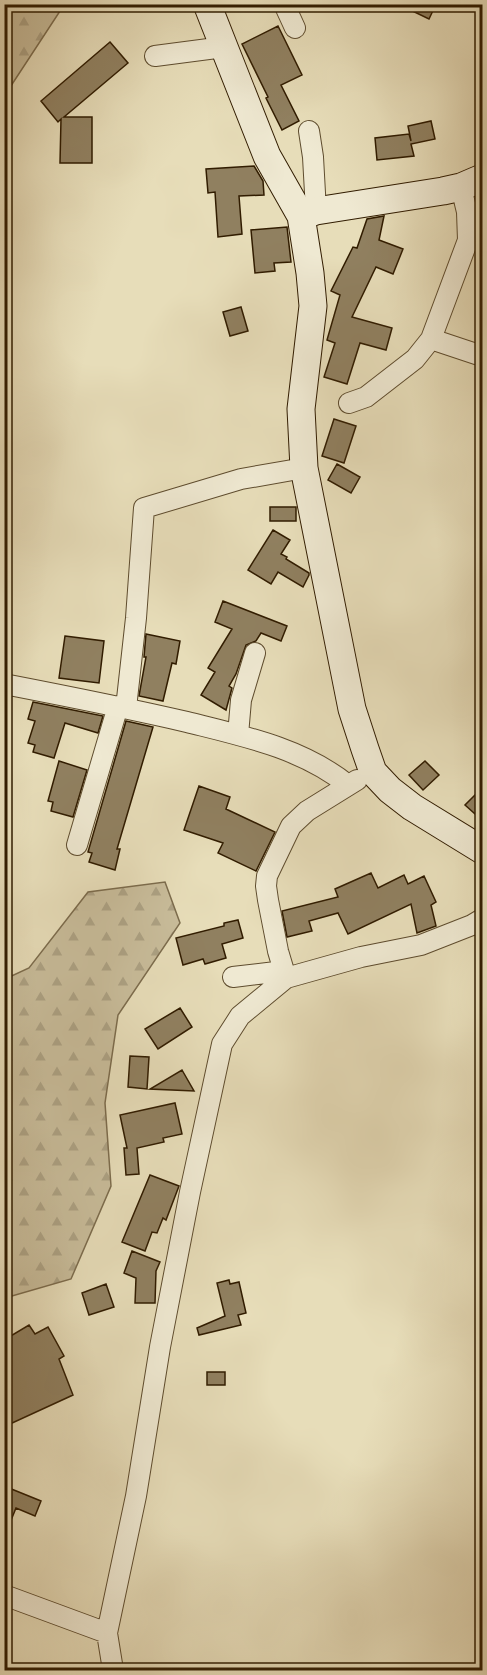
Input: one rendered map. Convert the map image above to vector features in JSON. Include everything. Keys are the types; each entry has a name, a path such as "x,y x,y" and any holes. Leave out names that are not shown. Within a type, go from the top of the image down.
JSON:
{"street":[{"path":"207,4 267,156 309,213"},
{"path":"284,4 295,28"},
{"path":"155,56 224,47"},
{"path":"309,131 313,157 309,213 313,306 301,408 304,468 352,709 373,771 390,790 412,807 483,850"},
{"path":"309,213 472,182 467,212 468,240 431,339 415,359 366,397 349,403"},
{"path":"431,339 483,356"},
{"path":"76,845 122,707 136,618 144,508 241,479 304,468"},
{"path":"238,735 241,700 255,653"},
{"path":"4,684 122,707 238,735 285,749 332,772 348,784"},
{"path":"285,974 278,951 266,886 267,876 291,826 307,811 348,784 373,771"},
{"path":"233,977 285,974 421,945 472,926 483,919"},
{"path":"113,1671 107,1634 136,1496 160,1347 190,1192 222,1044 240,1016 285,974"},
{"path":"4,1595 107,1634"}],"green space":[{"path":"4,5 64,5 5,95"},
{"path":"165,882 180,923 118,1015 105,1103 111,1186 71,1279 5,1298 5,979 29,968 88,892"}],"building":[{"path":"398,4 436,4 429,19"},
{"path":"278,26 302,75 281,85 299,121 282,130 242,44"},
{"path":"110,42 128,63 64,117 92,117 92,163 60,163 61,119 58,122 41,101"},
{"path":"431,121 435,139 411,144 414,156 377,160 375,138 409,134 411,141 408,126"},
{"path":"254,166 263,181 264,195 239,196 242,234 218,237 215,192 208,193 206,169"},
{"path":"384,216 379,240 403,249 393,274 376,267 352,317 392,328 386,350 360,343 347,384 324,377 335,343 327,340 340,295 331,291 353,247 357,248 367,219"},
{"path":"287,227 291,262 274,263 275,271 255,273 251,230"},
{"path":"241,307 248,331 230,336 223,312"},
{"path":"334,419 356,426 344,463 322,456"},
{"path":"337,464 360,477 351,493 328,480"},
{"path":"270,507 296,507 296,521 270,521"},
{"path":"273,530 290,540 281,554 309,573 303,587 278,572 271,584 248,570"},
{"path":"223,601 287,626 281,641 261,633 256,641 246,645 236,674 229,686 232,688 226,710 201,695 215,672 208,668 232,629 215,622"},
{"path":"146,634 180,641 176,664 172,663 163,701 139,696 146,657 144,657"},
{"path":"65,636 104,641 99,683 59,678"},
{"path":"33,702 103,716 98,733 65,723 54,758 33,752 35,745 28,743 35,721 28,719"},
{"path":"126,721 153,727 117,849 120,849 115,870 89,862 92,853 88,852"},
{"path":"59,761 87,770 73,817 51,811 53,802 48,801"},
{"path":"425,761 439,775 423,790 409,775"},
{"path":"199,786 230,797 226,809 275,832 256,871 218,853 223,843 184,830"},
{"path":"483,787 483,821 465,805"},
{"path":"371,873 378,888 404,875 408,884 424,876 436,902 431,905 436,926 417,933 411,904 348,934 338,913 309,921 312,931 287,937 282,911 338,897 335,889"},
{"path":"238,920 243,938 222,944 226,958 205,964 203,959 183,965 176,938 224,926 224,923"},
{"path":"180,1008 192,1027 158,1049 145,1029"},
{"path":"130,1056 149,1057 147,1089 128,1087"},
{"path":"182,1070 194,1091 150,1089"},
{"path":"175,1103 182,1134 163,1138 164,1142 137,1148 139,1174 126,1175 124,1148 127,1148 120,1115"},
{"path":"150,1175 179,1186 166,1220 163,1218 157,1233 152,1232 145,1251 122,1242"},
{"path":"132,1251 160,1262 156,1271 155,1303 135,1303 136,1278 124,1273"},
{"path":"229,1280 230,1284 239,1282 246,1313 238,1315 241,1325 199,1335 197,1328 225,1316 217,1283"},
{"path":"106,1284 114,1307 89,1315 82,1293"},
{"path":"29,1325 35,1334 48,1327 64,1356 59,1359 73,1395 10,1424 4,1412 4,1340"},
{"path":"207,1372 225,1372 225,1385 207,1385"},
{"path":"4,1486 41,1501 35,1516 16,1508 5,1535"}]}
